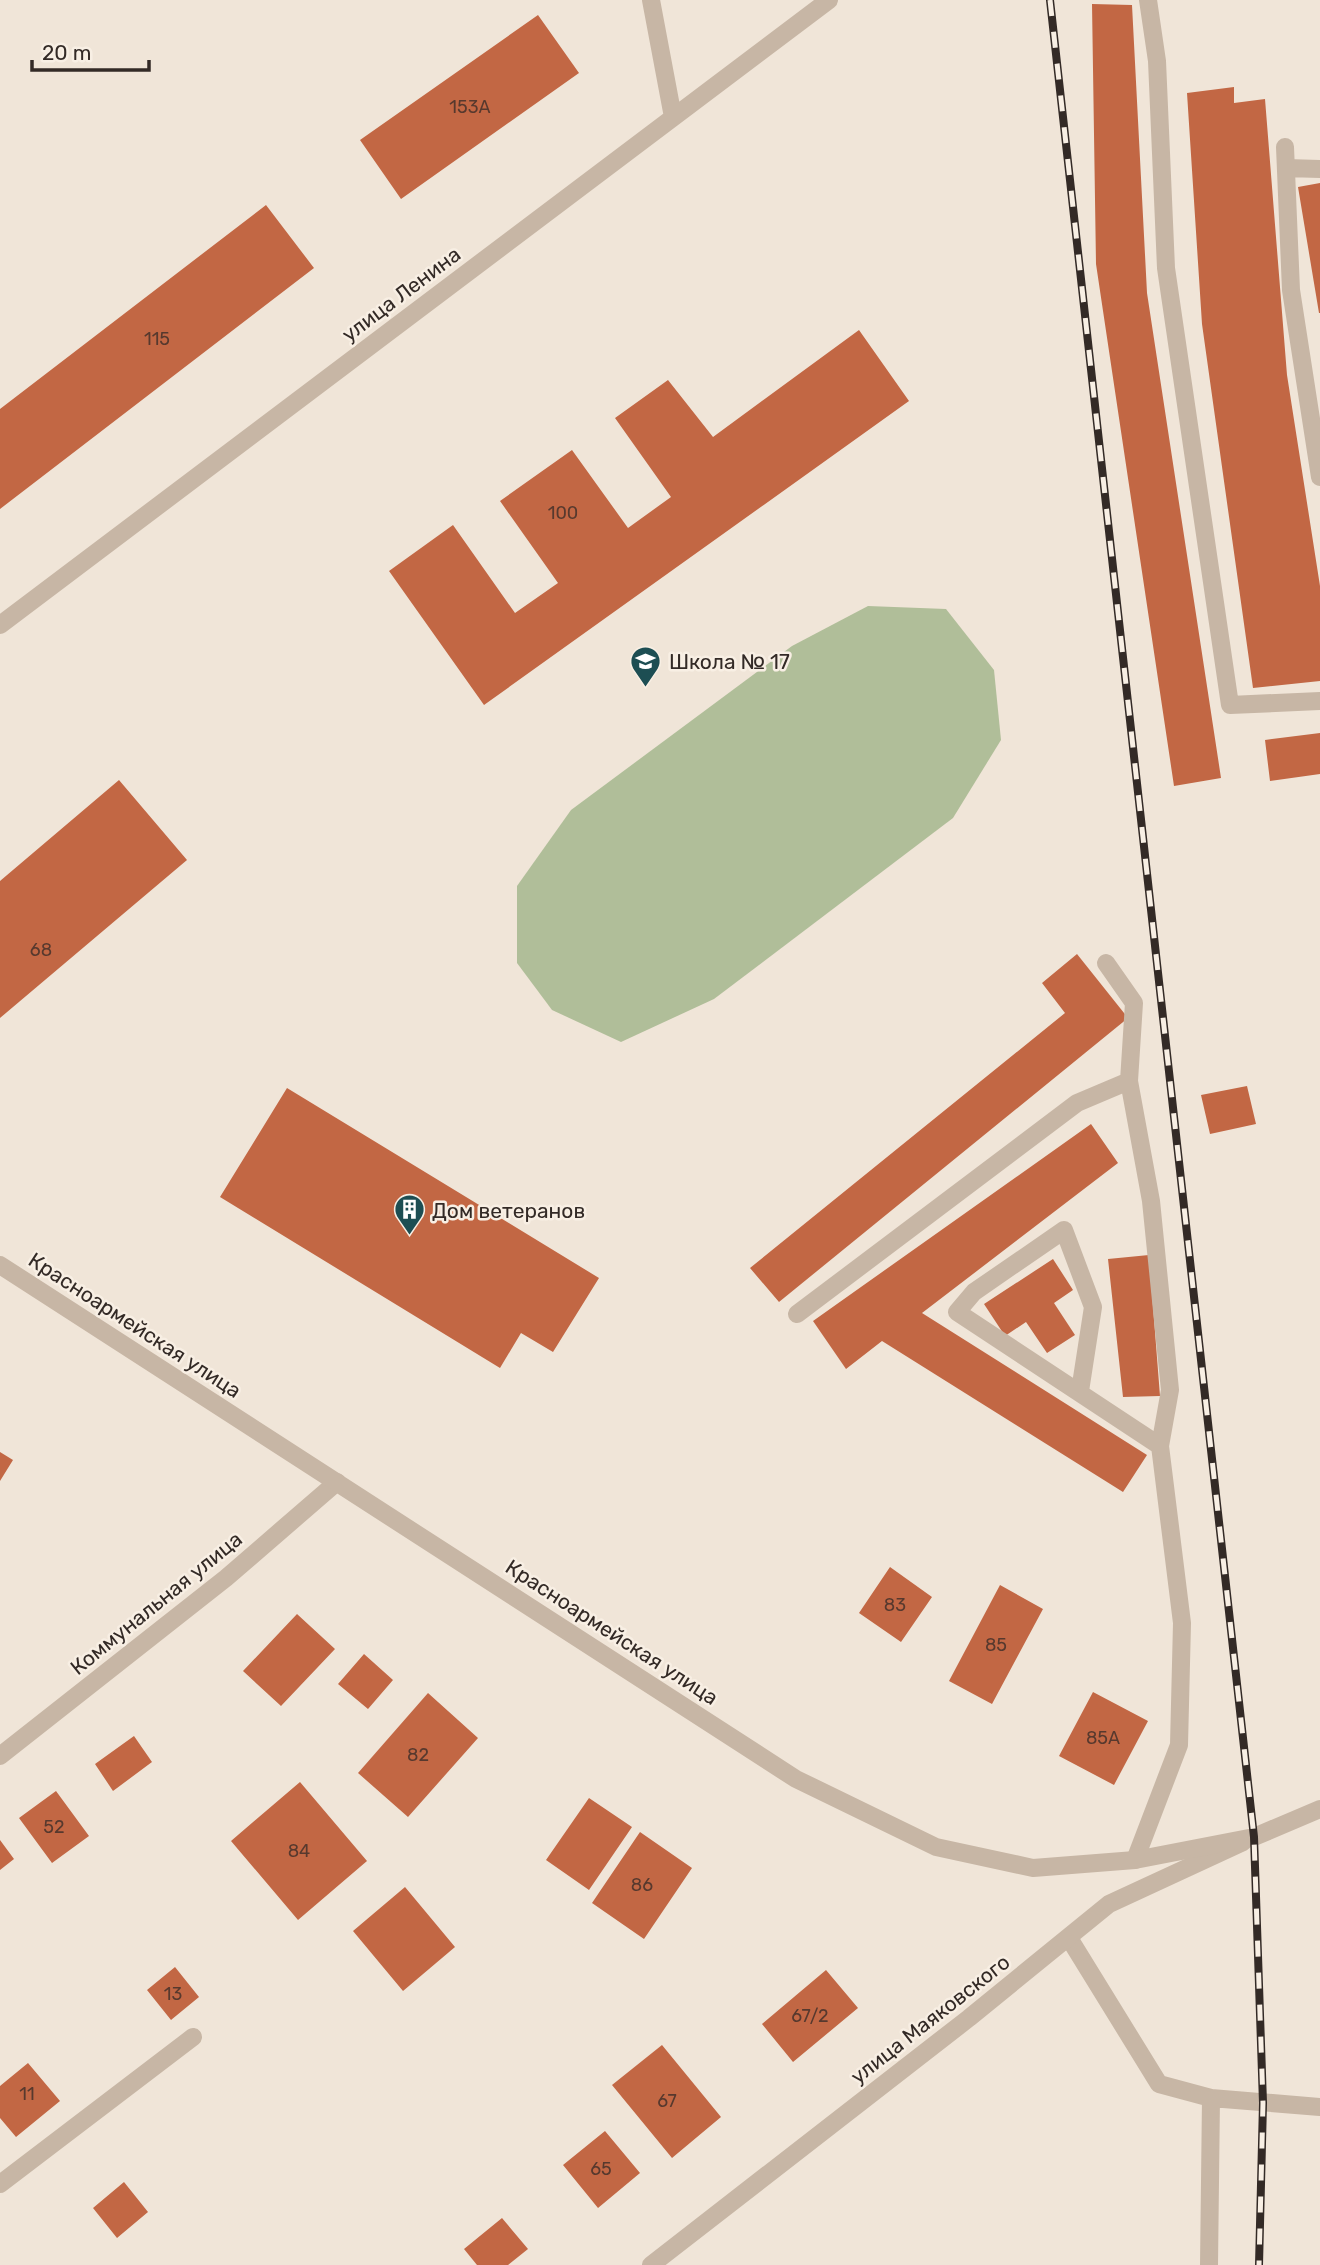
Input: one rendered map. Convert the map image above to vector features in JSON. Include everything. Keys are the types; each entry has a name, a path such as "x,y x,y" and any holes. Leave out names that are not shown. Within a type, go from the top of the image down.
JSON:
{"street":[{"path":"651,0 673,117"},
{"name":"улица Ленина","path":"0,625 829,0"},
{"path":"1148,0 1157,61 1167,268 1230,705 1320,701"},
{"path":"1285,147 1292,290 1320,477"},
{"path":"1286,168 1320,169"},
{"path":"1106,963 1134,1003 1129,1081 1151,1201 1170,1390 1160,1446 1182,1623 1179,1745 1135,1860"},
{"path":"797,1314 1077,1103 1129,1081"},
{"path":"1080,1391 1093,1307 1064,1230 974,1292 957,1312 1160,1446"},
{"name":"Красноармейская улица","path":"0,1265 796,1779 936,1847 1032,1868 1135,1860 1254,1837"},
{"name":"Коммунальная улица","path":"0,1756 226,1578 337,1482"},
{"path":"1254,1837 1320,1809"},
{"name":"улица Маяковского","path":"651,2265 1069,1938 1109,1903 1254,1837"},
{"path":"1069,1938 1159,2084 1211,2098 1320,2107"},
{"path":"0,2184 193,2036"},
{"path":"1209,2265 1211,2098"}],"green space":[{"path":"868,606 946,609 994,670 1001,740 953,818 714,999 621,1042 552,1010 517,963 517,886 571,810 792,646"}],"building":[{"path":"1092,4 1132,5 1147,293 1221,778 1174,786 1096,264"},
{"path":"538,15 579,73 401,199 360,140"},
{"path":"1234,87 1234,103 1265,99 1287,375 1320,586 1320,681 1253,688 1202,324 1187,93"},
{"path":"1320,183 1320,313 1319,313 1298,187"},
{"path":"266,205 314,268 0,509 0,409"},
{"path":"859,330 909,401 484,705 389,571 453,525 515,613 558,583 500,501 572,450 628,528 671,497 615,418 668,380 713,437"},
{"path":"1320,733 1320,774 1270,781 1265,740"},
{"path":"119,780 187,860 0,1018 0,881"},
{"path":"1077,954 1128,1018 779,1302 750,1268 1065,1013 1042,983"},
{"path":"1247,1086 1256,1124 1210,1134 1201,1095"},
{"name":"Дом ветеранов","path":"287,1088 599,1278 553,1352 521,1333 500,1368 220,1197"},
{"path":"1091,1124 1118,1163 922,1313 1147,1455 1123,1492 882,1341 846,1369 813,1321"},
{"path":"1149,1255 1160,1396 1123,1397 1108,1259"},
{"path":"1053,1259 1073,1290 1054,1303 1075,1335 1047,1353 1026,1322 1005,1336 984,1304"},
{"path":"0,1452 13,1460 0,1481"},
{"path":"890,1567 932,1597 901,1642 859,1613"},
{"path":"1000,1585 1043,1609 992,1704 949,1681"},
{"path":"297,1614 335,1649 281,1706 243,1671"},
{"path":"364,1654 393,1680 368,1709 338,1684"},
{"path":"1093,1692 1148,1721 1114,1785 1059,1756"},
{"path":"428,1693 478,1738 408,1817 358,1773"},
{"path":"134,1736 152,1762 113,1791 95,1764"},
{"path":"300,1782 367,1861 298,1920 231,1841"},
{"path":"56,1791 89,1836 52,1863 19,1818"},
{"path":"589,1798 632,1827 589,1890 546,1860"},
{"path":"640,1832 692,1868 644,1939 592,1903"},
{"path":"0,1840 14,1859 0,1870"},
{"path":"405,1887 455,1947 403,1991 353,1931"},
{"path":"175,1967 199,1997 171,2020 147,1990"},
{"path":"826,1970 858,2008 793,2062 762,2024"},
{"path":"662,2045 721,2117 672,2158 612,2085"},
{"path":"28,2063 60,2101 16,2137 0,2118 0,2086"},
{"path":"605,2131 640,2173 598,2208 563,2165"},
{"path":"124,2182 148,2212 117,2238 93,2208"},
{"path":"502,2218 528,2249 508,2265 477,2265 464,2249"}],"railway":[{"path":"1050,0 1254,1837 1263,2103 1259,2265"}],"place":[{"name":"Школа № 17","path":"646,688"},
{"name":"Дом ветеранов","path":"409,1237"}]}
